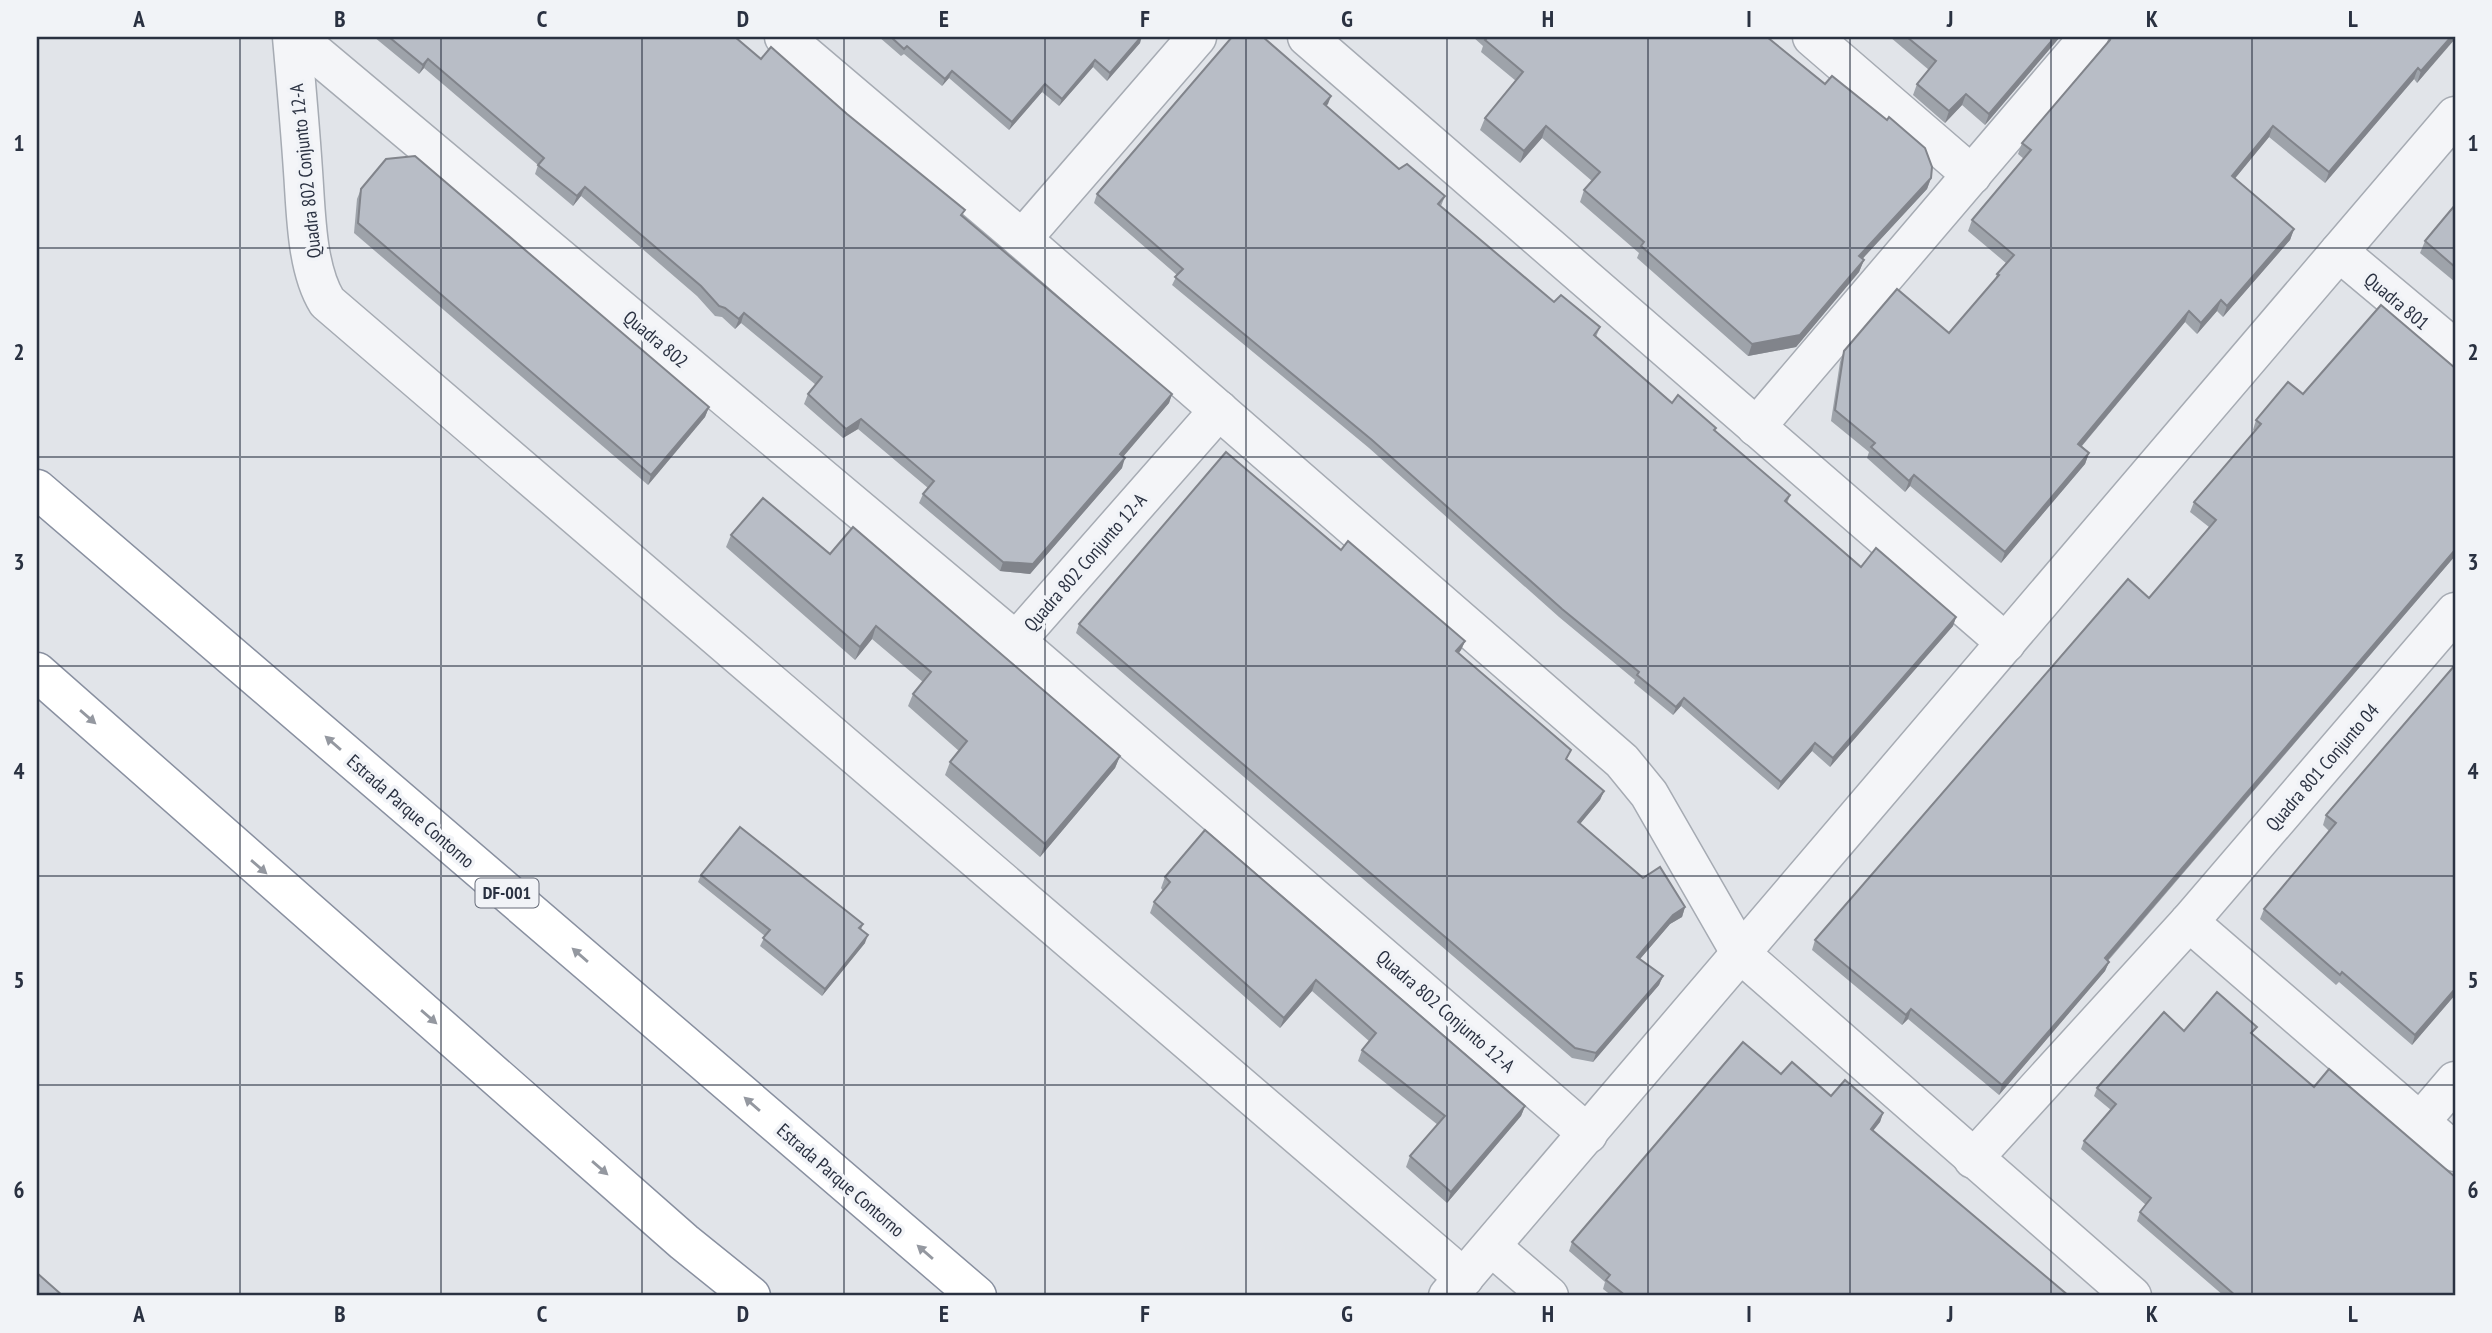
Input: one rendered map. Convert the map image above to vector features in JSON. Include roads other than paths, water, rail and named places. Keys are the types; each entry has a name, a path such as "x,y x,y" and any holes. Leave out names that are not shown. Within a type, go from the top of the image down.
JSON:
{"highway":[{"name":"Estrada Parque Contorno","path":"37,489 977,1296"},
{"path":"37,671 684,1242 751,1296"}],"street":[{"name":"Quadra 802 Conjunto 12-A","path":"294,37 306,209 315,272 319,289 327,302 1456,1287"},
{"name":"Quadra 802","path":"294,37 1016,641"},
{"path":"784,37 1022,239 1622,761 1648,794 1741,954 2132,1296"},
{"path":"1022,239 1196,37"},
{"path":"1307,37 2006,643"},
{"path":"1812,37 1972,175"},
{"path":"1756,427 2090,37"},
{"path":"1456,1287 2455,116"},
{"name":"Quadra 801","path":"2339,252 2455,349"},
{"name":"Quadra 802 Conjunto 12-A","path":"1219,410 1016,641 1588,1134"},
{"name":"Quadra 801 Conjunto 04","path":"1973,1159 2189,922 2455,612"},
{"path":"2189,922 2455,1152"},
{"path":"2420,1122 2455,1081"},
{"path":"1492,1247 1549,1296"}]}
